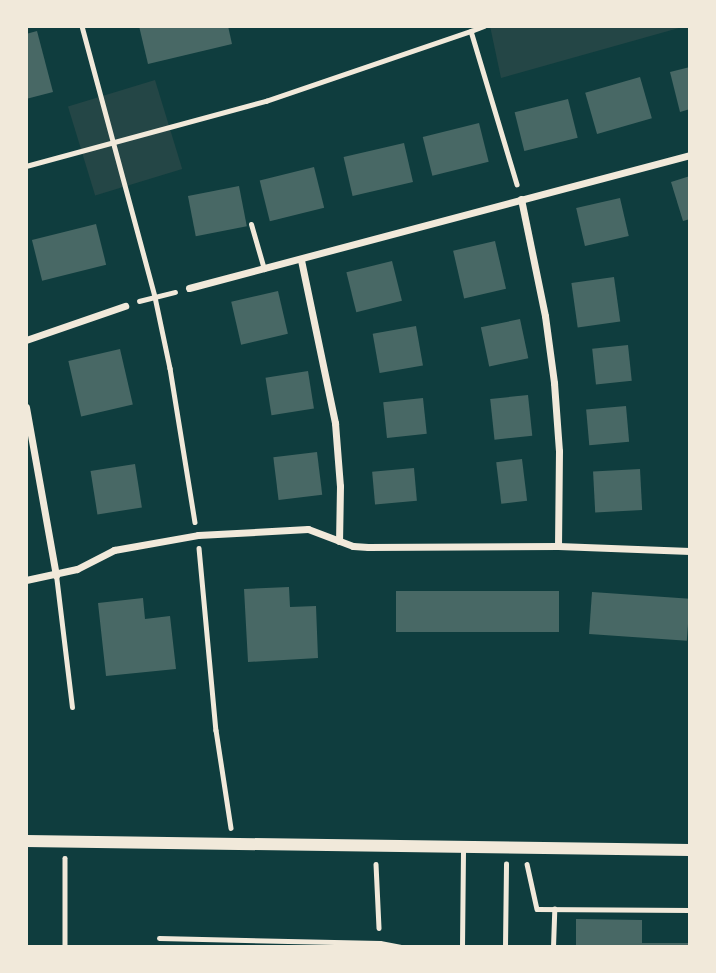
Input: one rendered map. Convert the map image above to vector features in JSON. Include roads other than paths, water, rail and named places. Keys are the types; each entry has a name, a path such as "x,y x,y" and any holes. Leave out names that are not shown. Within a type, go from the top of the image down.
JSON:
{"street":[{"path":"189,288 690,155"},
{"path":"521,199 545,316 555,383 559,462 558,546"},
{"path":"301,260 335,423 340,486 339,541"},
{"path":"26,340 125,306"},
{"path":"26,407 56,575"},
{"path":"26,580 77,569 114,550 198,535 308,529 339,541 368,547 558,546 690,551"},
{"path":"26,841 690,850"}],"lane":[{"path":"251,224 264,269"},
{"path":"56,575 72,708"},
{"path":"462,947 463,845"},
{"path":"159,938 380,943 400,947"}]}
